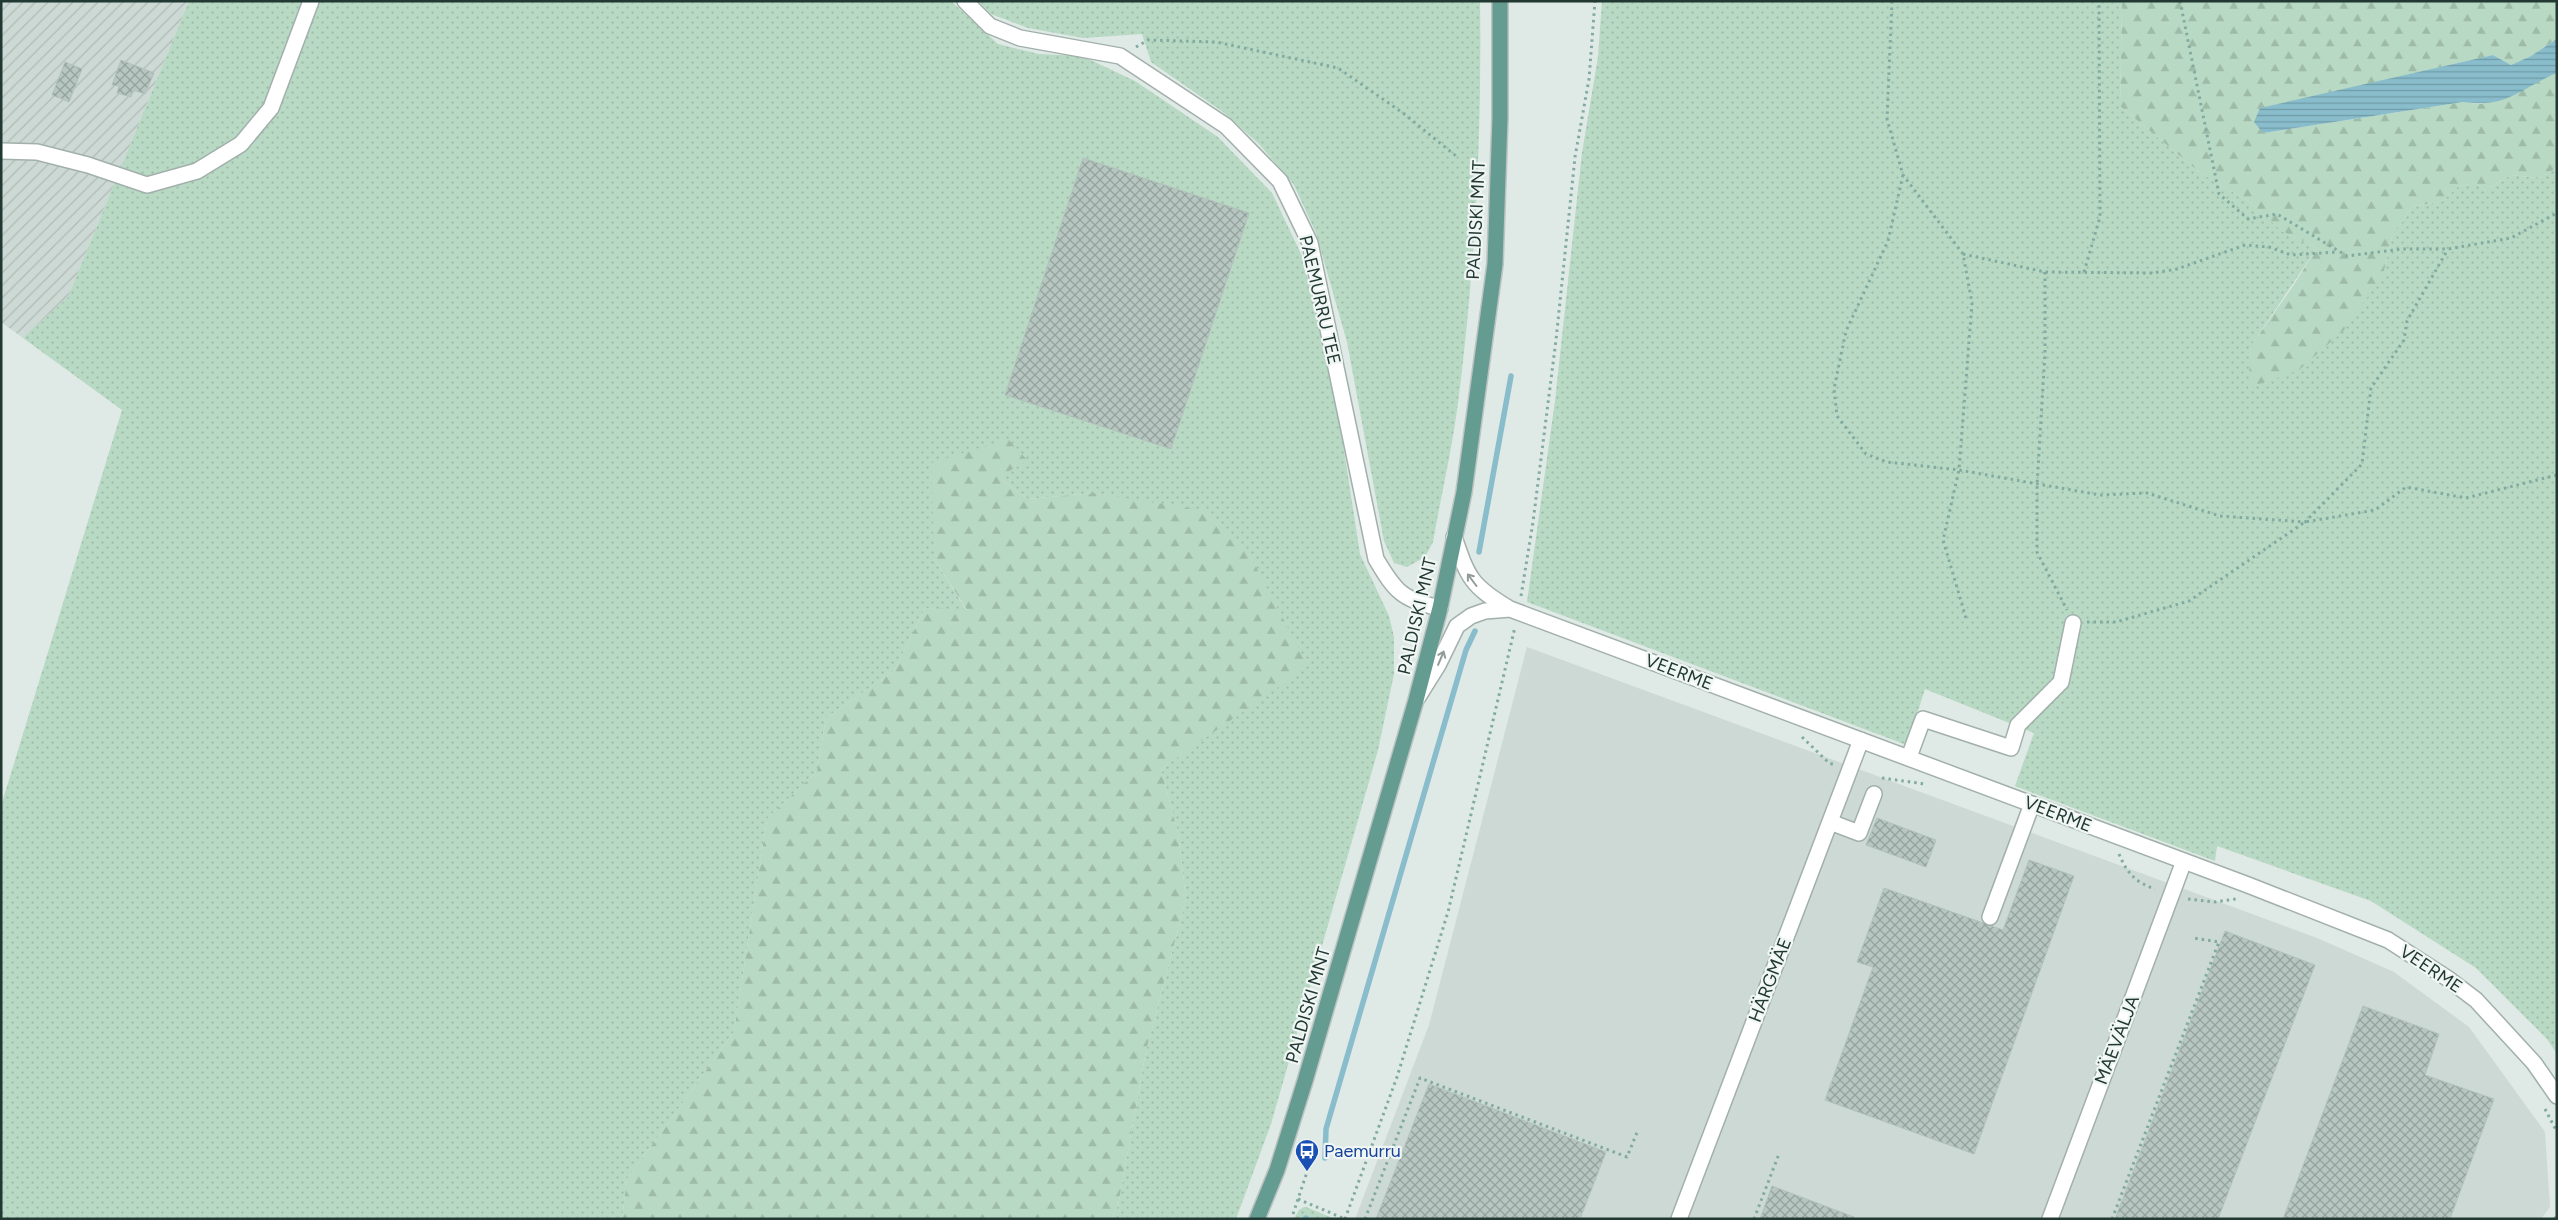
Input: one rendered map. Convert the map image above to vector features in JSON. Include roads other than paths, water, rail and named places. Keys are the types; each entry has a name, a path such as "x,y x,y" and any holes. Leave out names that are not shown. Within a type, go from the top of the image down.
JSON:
{"main road":[{"name":"PALDISKI MNT","path":"1257,1219 1277,1170 1305,1082 1416,700 1440,608 1464,492 1495,264 1500,118 1500,1"}],"street":[{"path":"1,151 37,152 88,165 146,185 197,171 241,144 271,108 311,1"},
{"name":"PAEMURRU TEE","path":"965,1 990,26 1020,38 1120,56 1226,126 1280,181 1310,243 1376,559 1392,586 1415,603 1440,608"},
{"name":"VEERME","path":"1454,537 1470,578 1491,598 1510,609 1909,757 2359,927 2388,940 2423,961 2476,1000 2534,1063 2557,1096"},
{"name":"VEERME","path":"1416,700 1438,665 1457,626 1471,616 1485,611 1510,609"},
{"path":"1909,757 1923,720 2010,748 2018,725 2061,682 2073,623"},
{"name":"HÄRGMÄE","path":"1679,1219 1861,740"},
{"path":"1830,822 1859,832 1874,794"},
{"path":"1990,917 2032,804"},
{"name":"MÄEVÄLJA","path":"2050,1219 2184,861"}],"water":[{"path":"2557,39 2557,73 2503,100 2479,103 2463,102 2263,133 2254,122 2260,108 2493,55 2511,65 2531,56"}],"waterway":[{"path":"1479,552 1511,376"},
{"path":"1325,1158 1326,1129 1466,650 1475,631"}],"place":[{"name":"Paemurru","path":"1307,1172"}]}
